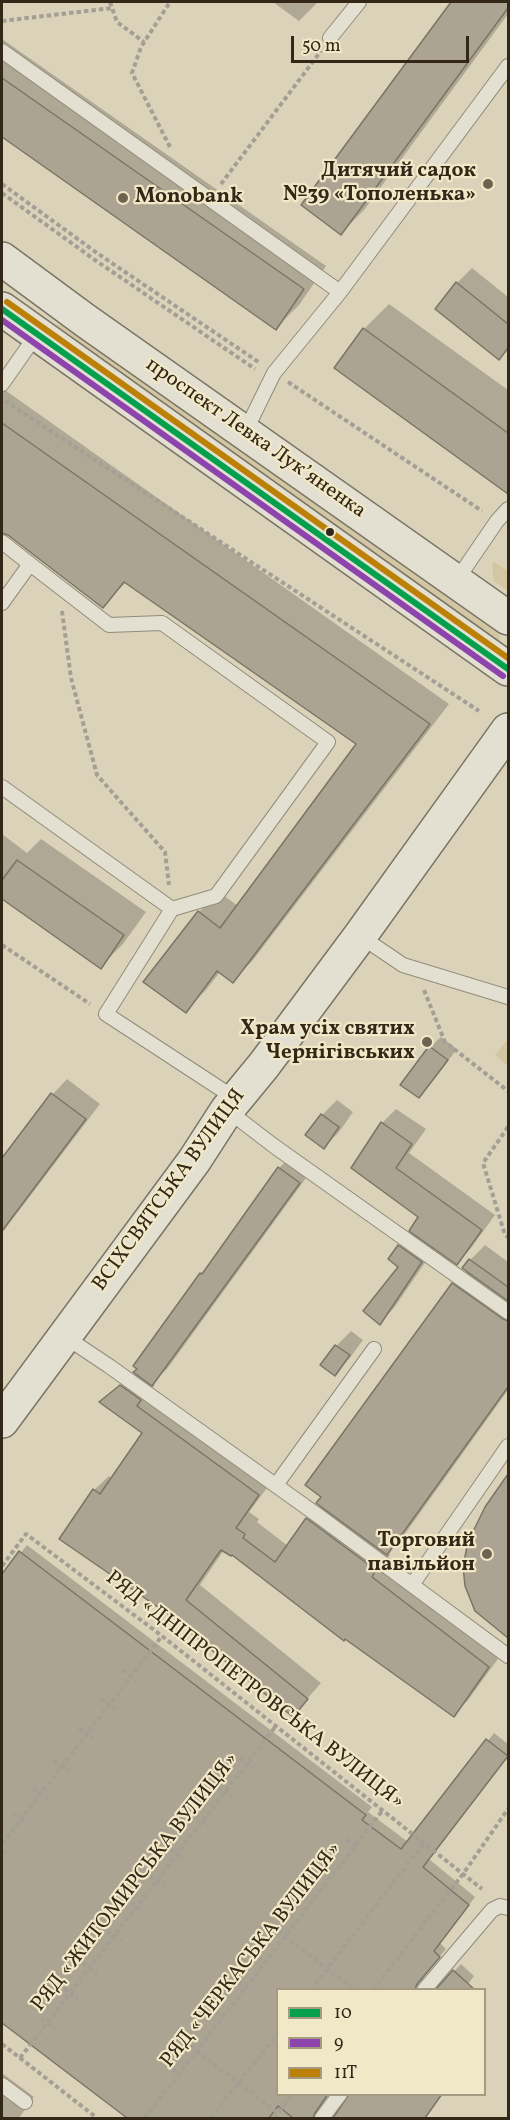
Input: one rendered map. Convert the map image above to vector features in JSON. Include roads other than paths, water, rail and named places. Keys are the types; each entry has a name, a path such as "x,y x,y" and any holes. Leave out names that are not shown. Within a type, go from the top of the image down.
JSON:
{"main road":[{"name":"проспект Левка Лукʼяненка","path":"2,259 86,321 508,618"},
{"name":"проспект Левка Лукʼяненка","path":"2,309 508,669"},
{"name":"ВСІХСВЯТСЬКА ВУЛИЦЯ","path":"2,1421 194,1161 232,1104 360,936 508,730"}],"lane":[{"path":"330,38 359,2"},
{"path":"2,51 340,292"},
{"path":"245,432 272,376 340,292 508,66"},
{"path":"2,384 37,334"},
{"path":"456,581 497,521 508,509"},
{"path":"2,542 109,625 162,623 328,742 216,896 172,909 106,1014 232,1104 274,1146 508,1312"},
{"path":"2,603 30,564"},
{"path":"2,787 172,909"},
{"path":"360,936 403,965 508,997"},
{"path":"64,1336 109,1365 276,1485 508,1656"},
{"path":"276,1485 374,1349"},
{"path":"412,1585 508,1446"},
{"path":"425,1988 492,1910 500,1906 508,1908"},
{"path":"2,2085 25,2102"},
{"path":"322,2118 338,2096"}],"place":[{"name":"Дитячий садок №39 «Тополенька»","path":"488,184"},
{"name":"Monobank","path":"123,198"},
{"name":"Храм усіх святих Чернігівських","path":"427,1042"},
{"name":"Торговий павільйон","path":"487,1554"}]}
